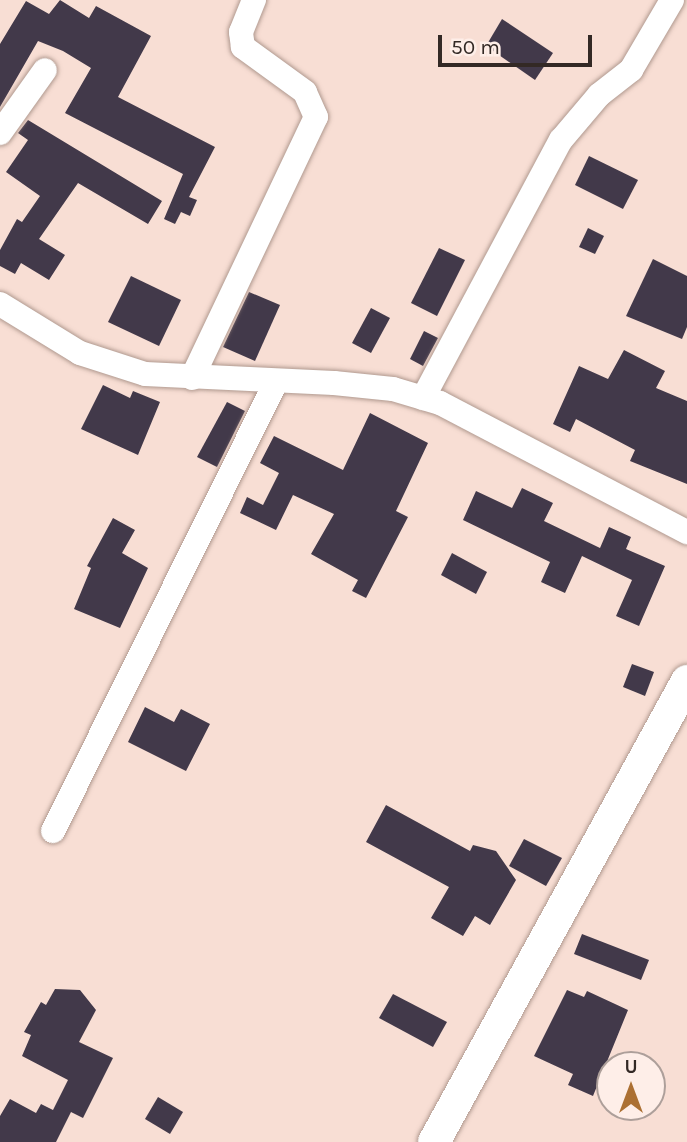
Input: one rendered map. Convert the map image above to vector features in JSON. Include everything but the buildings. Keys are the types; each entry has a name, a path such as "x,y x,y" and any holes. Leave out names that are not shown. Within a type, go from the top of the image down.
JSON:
{"main road":[{"path":"434,1142 687,681"}],"street":[{"path":"192,378 316,117 305,92 243,47 244,20 254,0"},
{"path":"423,398 561,140 599,95 631,70 672,0"},
{"path":"0,133 45,70"},
{"path":"0,304 80,353 145,374 381,388 423,398 687,532"},
{"path":"53,831 276,382"}]}
